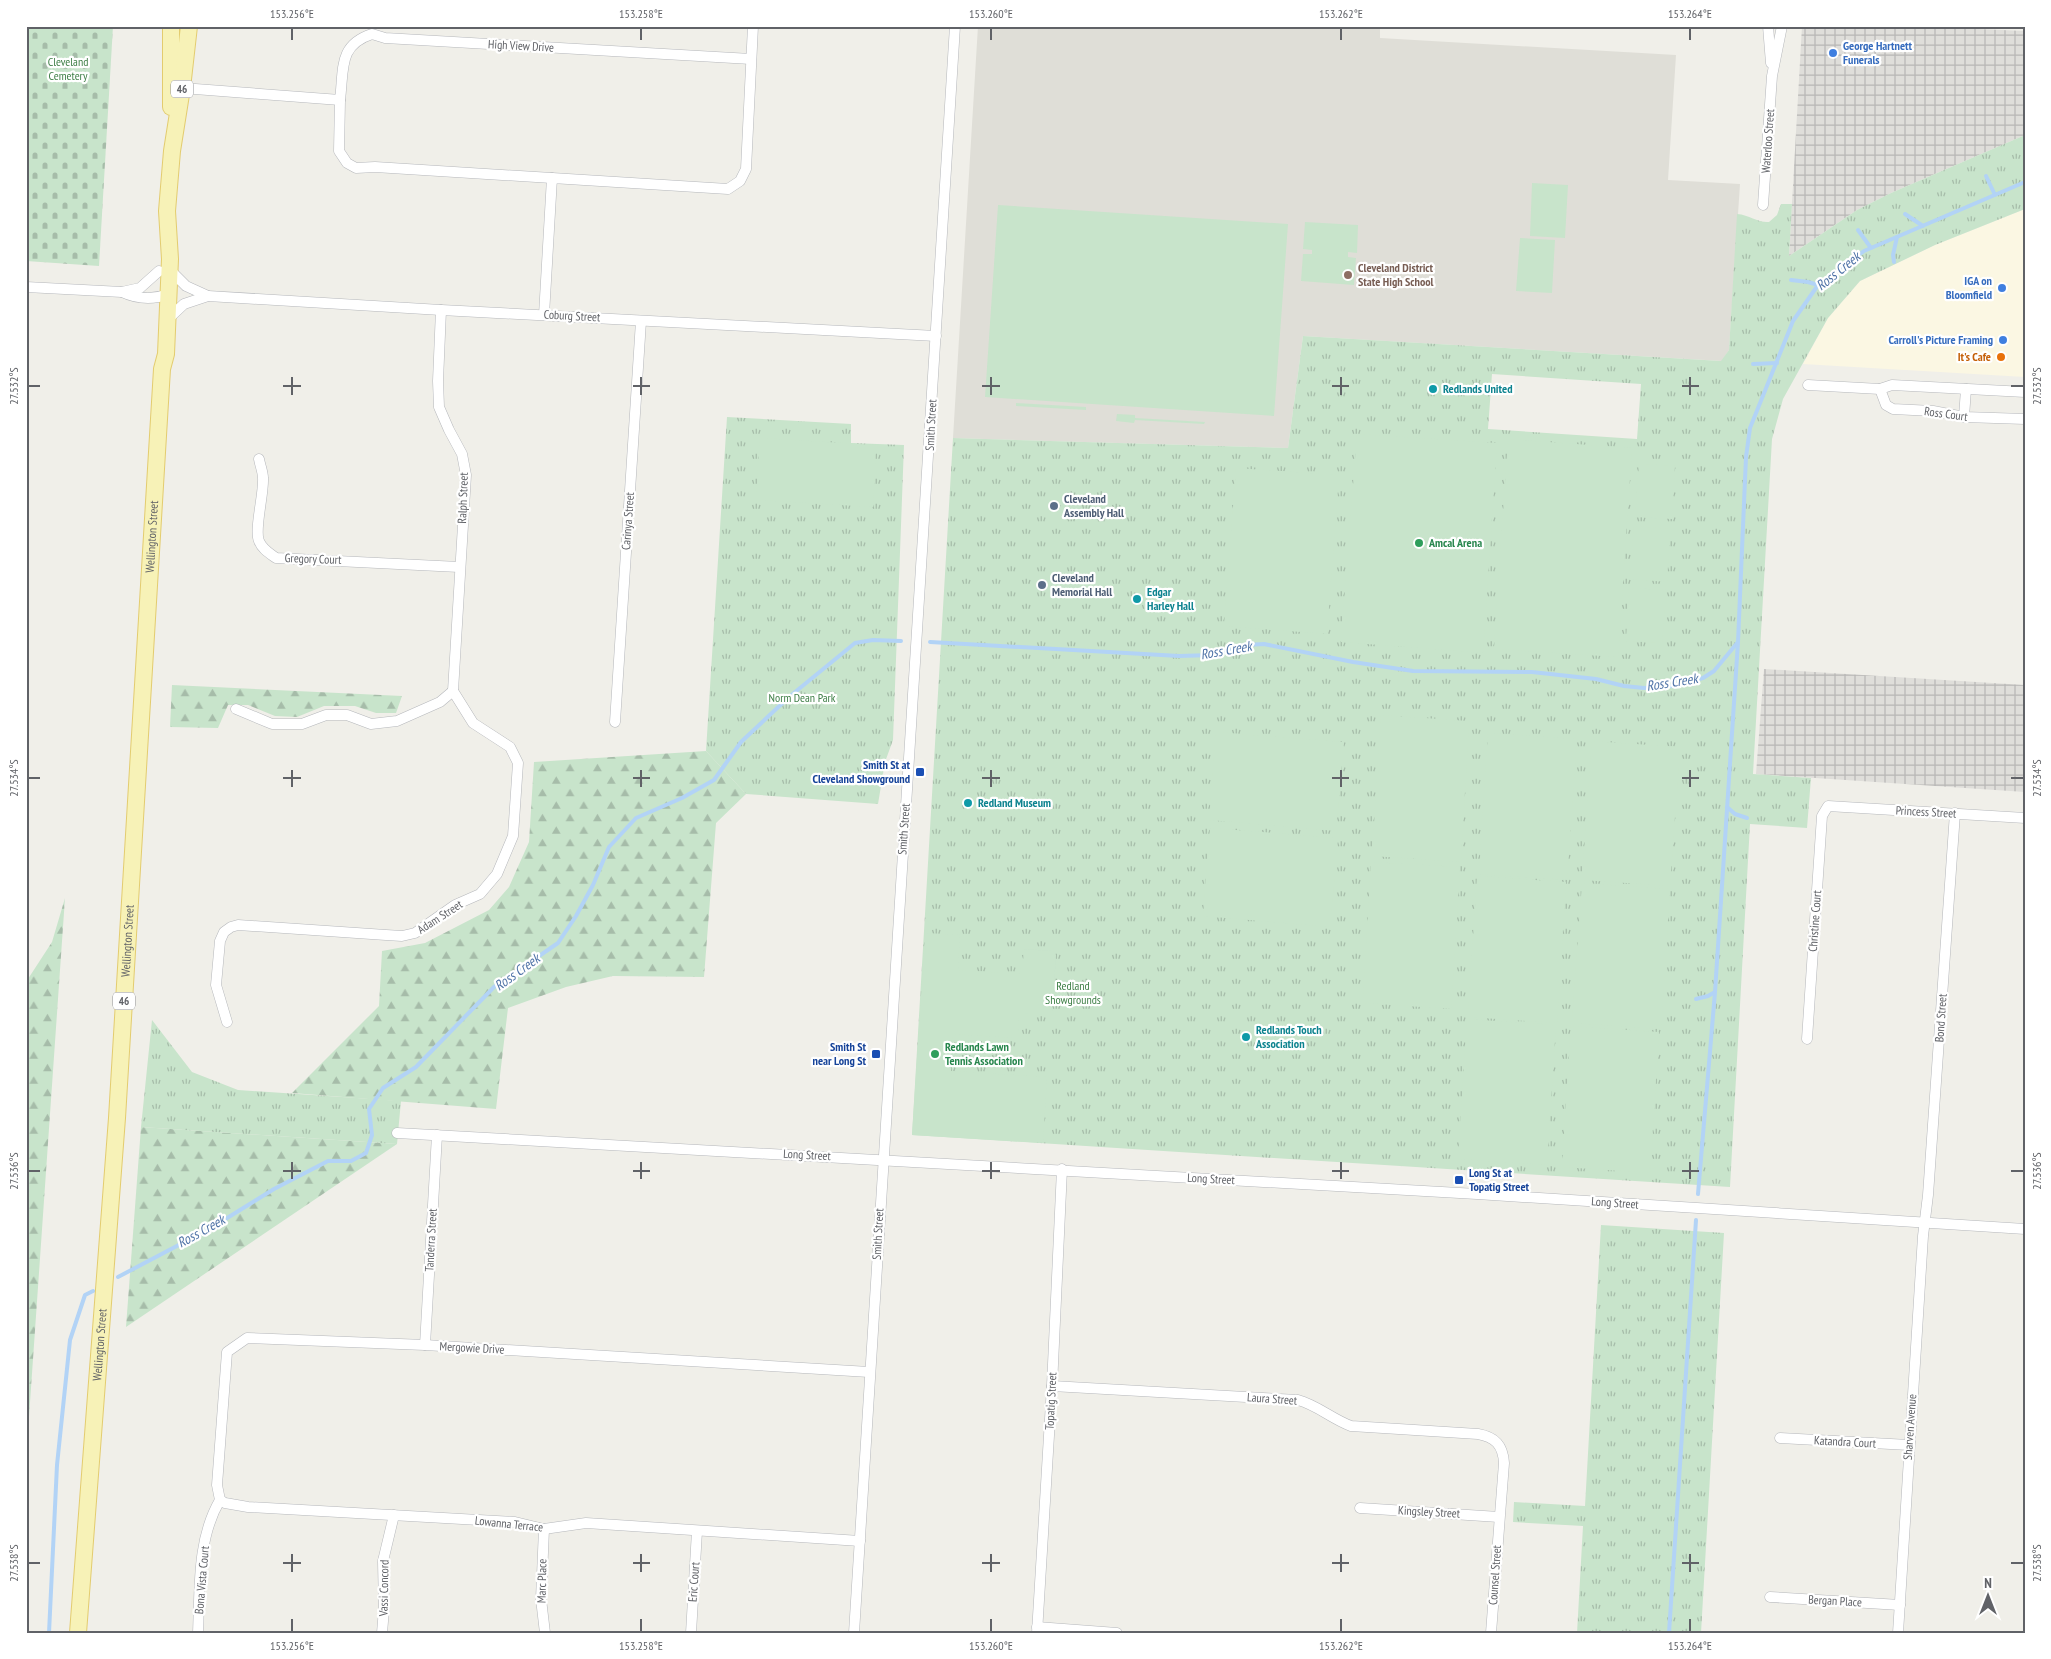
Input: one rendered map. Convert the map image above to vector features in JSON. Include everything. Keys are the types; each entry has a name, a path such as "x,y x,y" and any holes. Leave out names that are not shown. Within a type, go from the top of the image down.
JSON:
{"main road":[{"name":"Wellington Street","path":"170,26 172,151"},
{"name":"Wellington Street","path":"162,369 157,354 164,296 167,211 172,151 189,26"},
{"name":"Wellington Street","path":"78,1633 117,1118 162,369 166,354 168,319 164,296"}],"street":[{"name":"High View Drive","path":"751,60 385,38 372,34 352,43 346,54 340,100 339,151 347,163 356,168 375,167 728,189 740,182 746,169 753,26"},
{"name":"Smith Street","path":"854,1633 882,1159 955,26"},
{"name":"Waterloo Street","path":"1768,26 1772,76"},
{"name":"Waterloo Street","path":"1763,205 1772,76 1782,26"},
{"path":"182,88 340,100"},
{"path":"544,315 552,178"},
{"path":"26,287 122,292 140,288 164,270"},
{"name":"Coburg Street","path":"164,270 186,286 208,296 936,336"},
{"path":"122,292 132,297 164,296"},
{"name":"Coburg Street","path":"168,319 184,304 208,296"},
{"name":"Ralph Street","path":"441,310 438,381 439,407 462,454 466,475 453,691"},
{"name":"Carinya Street","path":"615,722 641,321"},
{"name":"Ross Court","path":"1808,385 1880,389 1892,385 2025,392"},
{"name":"Ross Court","path":"1880,389 1886,405 1892,408 1933,411 1964,417 2025,419"},
{"path":"1964,417 1966,389"},
{"name":"Gregory Court","path":"259,458 264,477 257,527 258,540 266,551 276,558 459,567"},
{"path":"236,709 272,724 302,724 326,715 347,715 371,724 397,721 440,702 453,691"},
{"name":"Adam Street","path":"228,1022 216,985 220,941 224,932 231,927 238,925 386,936 415,934 455,905 480,894 497,874 514,836 518,764 510,747 473,724 453,691"},
{"name":"Princess Street","path":"1828,806 2025,818"},
{"name":"Christine Court","path":"1807,1039 1822,816 1828,806"},
{"name":"Bond Street","path":"1925,1222 1955,814"},
{"name":"Long Street","path":"397,1133 1062,1169 2025,1229"},
{"name":"Tanderra Street","path":"425,1345 437,1135"},
{"name":"Topatig Street","path":"1037,1630 1052,1386 1062,1169"},
{"name":"Sharven Avenue","path":"1898,1633 1925,1222"},
{"name":"Mergowie Drive","path":"220,1500 217,1485 227,1352 247,1338 425,1345 869,1372"},
{"name":"Laura Street","path":"1052,1386 1298,1400 1309,1403 1338,1421 1351,1426 1490,1436 1499,1443 1503,1453 1499,1517"},
{"name":"Katandra Court","path":"1780,1438 1909,1445"},
{"name":"Lowanna Terrace","path":"220,1500 225,1503 248,1507 515,1522 544,1529 586,1523 860,1541"},
{"name":"Bona Vista Court","path":"198,1633 201,1564 209,1523 220,1500"},
{"name":"Kingsley Street","path":"1360,1508 1499,1517"},
{"name":"Vassi Concord","path":"382,1633 384,1609 383,1561 394,1515"},
{"name":"Counsel Street","path":"1491,1633 1499,1517"},
{"name":"Marc Place","path":"544,1529 540,1599 545,1633"},
{"name":"Eric Court","path":"690,1633 697,1531"},
{"name":"Bergan Place","path":"1770,1597 1900,1605"},
{"path":"1037,1630 1117,1633"}],"shaded area":[{"name":"Cleveland District State High School","path":"978,26 1380,26 1380,38 1676,55 1668,180 1740,184 1729,350 1722,361 1303,336 1288,448 953,438"},
{"path":"1802,26 1909,26 2025,31 2025,135 1891,193 1857,210 1789,256"},
{"path":"2025,209 2025,377 1803,364 1828,318 1860,281 1935,245"},
{"path":"1764,669 2025,685 2025,792 1756,774"}],"green space":[{"name":"Cleveland Cemetery","path":"26,26 113,26 99,266 26,261"},
{"name":"Redland Showgrounds","path":"2025,135 2025,209 1935,245 1860,281 1828,318 1783,399 1772,439 1753,774 1811,778 1807,828 1750,824 1730,1187 912,1135 953,438 1288,448 1303,336 1721,361 1729,350 1737,214 1769,222 1777,215 1781,204 1792,204 1789,256 1857,210 1891,193","holes":["1492,374 1641,384 1637,439 1488,429"]},
{"path":"1532,183 1568,185 1565,238 1530,236"},
{"path":"998,205 1288,224 1274,416 985,397"},
{"path":"1305,222 1358,225 1357,253 1348,252 1348,257 1356,258 1354,285 1301,281 1303,254 1312,254 1312,250 1303,249"},
{"path":"1520,238 1555,240 1552,293 1516,291"},
{"path":"1016,403 1086,407 1086,410 1016,406"},
{"path":"1117,414 1135,415 1135,418 1205,422 1204,424 1135,420 1134,423 1116,421"},
{"name":"Norm Dean Park","path":"727,417 851,424 851,443 904,445 893,740 885,762 878,804 746,794 706,751"},
{"name":"Amcal Arena","path":"1357,434 1497,443 1483,653 1341,642"},
{"path":"760,438 876,445 873,507 756,500"},
{"path":"1508,439 1632,448 1618,657 1494,649"},
{"path":"1639,464 1675,466 1672,519 1635,517"},
{"path":"1236,468 1339,475 1327,634 1224,626"},
{"path":"1634,526 1670,529 1667,582 1630,579"},
{"path":"1629,588 1666,590 1662,643 1626,641"},
{"path":"172,685 402,696 396,713 376,713 355,706 324,706 297,717 275,716 248,705 228,705 218,728 170,727"},
{"path":"1381,715 1469,721 1461,862 1372,856"},
{"path":"1216,732 1344,742 1336,831 1209,820"},
{"path":"1488,733 1577,739 1567,880 1479,874"},
{"path":"1592,741 1680,747 1670,886 1582,880"},
{"path":"706,751 746,794 716,823 704,977 613,976 566,987 508,1008 496,1109 292,1093 379,1006 382,951 425,943 489,910 509,887 529,842 534,762"},
{"path":"1210,828 1338,838 1330,927 1203,916"},
{"path":"1371,862 1460,867 1451,1009 1363,1003"},
{"path":"1477,876 1566,882 1557,1023 1468,1017"},
{"path":"1582,883 1670,889 1661,1029 1572,1023"},
{"path":"65,898 26,1460 26,982 52,942"},
{"name":"Redlands Lawn Tennis Association","path":"925,933 960,935 958,970 1022,974 1024,949 1052,951 1056,955 1052,1011 1048,1015 1019,1013 1018,1034 1014,1038 953,1034 951,1071 1047,1077 1043,1143 912,1135"},
{"path":"1467,1019 1556,1025 1547,1165 1458,1159"},
{"path":"152,1020 192,1072 238,1090 401,1101 397,1144 141,1127"},
{"path":"1571,1026 1659,1032 1650,1173 1562,1167"},
{"path":"141,1127 397,1144 126,1327"},
{"path":"1601,1225 1724,1233 1701,1633 1577,1633 1583,1526 1513,1522 1514,1502 1585,1506"}],"waterway":[{"path":"1986,176 1995,195"},
{"name":"Ross Creek","path":"1698,1194 1715,992 1738,642 1746,457 1750,428 1793,321 1818,285 1864,251 2025,182"},
{"path":"1905,214 1923,226"},
{"path":"1858,230 1871,248"},
{"path":"1894,262 1893,255 1897,237"},
{"path":"1791,280 1818,285"},
{"path":"1753,364 1777,363"},
{"name":"Ross Creek","path":"118,1277 211,1228 274,1189 328,1161 351,1161 366,1153 372,1135 369,1109 383,1088 416,1067 494,987 558,943 593,885 609,847 636,818 682,798 714,780 741,742 789,697 855,643 873,640 901,641"},
{"name":"Ross Creek","path":"930,642 1179,656 1213,655 1247,645 1264,644 1353,662 1413,671 1532,672 1596,679 1624,686 1644,688 1672,686 1703,678 1714,671 1738,642"},
{"path":"1727,807 1735,814 1747,818"},
{"path":"1696,999 1715,992"},
{"path":"1669,1633 1696,1220"},
{"name":"Ross Creek","path":"49,1633 57,1465 70,1340 85,1295 93,1291"}],"place":[{"name":"George Hartnett Funerals","path":"1833,53"},
{"name":"Cleveland District State High School","path":"1348,275"},
{"name":"IGA on Bloomfield","path":"2002,288"},
{"name":"Carroll's Picture Framing","path":"2003,340"},
{"name":"It's Cafe","path":"2001,357"},
{"name":"Redlands United","path":"1433,389"},
{"name":"Cleveland Assembly Hall","path":"1054,506"},
{"name":"Amcal Arena","path":"1419,543"},
{"name":"Cleveland Memorial Hall","path":"1042,585"},
{"name":"Edgar Harley Hall","path":"1137,599"},
{"name":"Smith St at Cleveland Showground","path":"920,772"},
{"name":"Redland Museum","path":"968,803"},
{"name":"Redlands Touch Association","path":"1246,1037"},
{"name":"Smith St near Long St","path":"876,1054"},
{"name":"Redlands Lawn Tennis Association","path":"935,1054"},
{"name":"Long St at Topatig Street","path":"1459,1180"}]}
